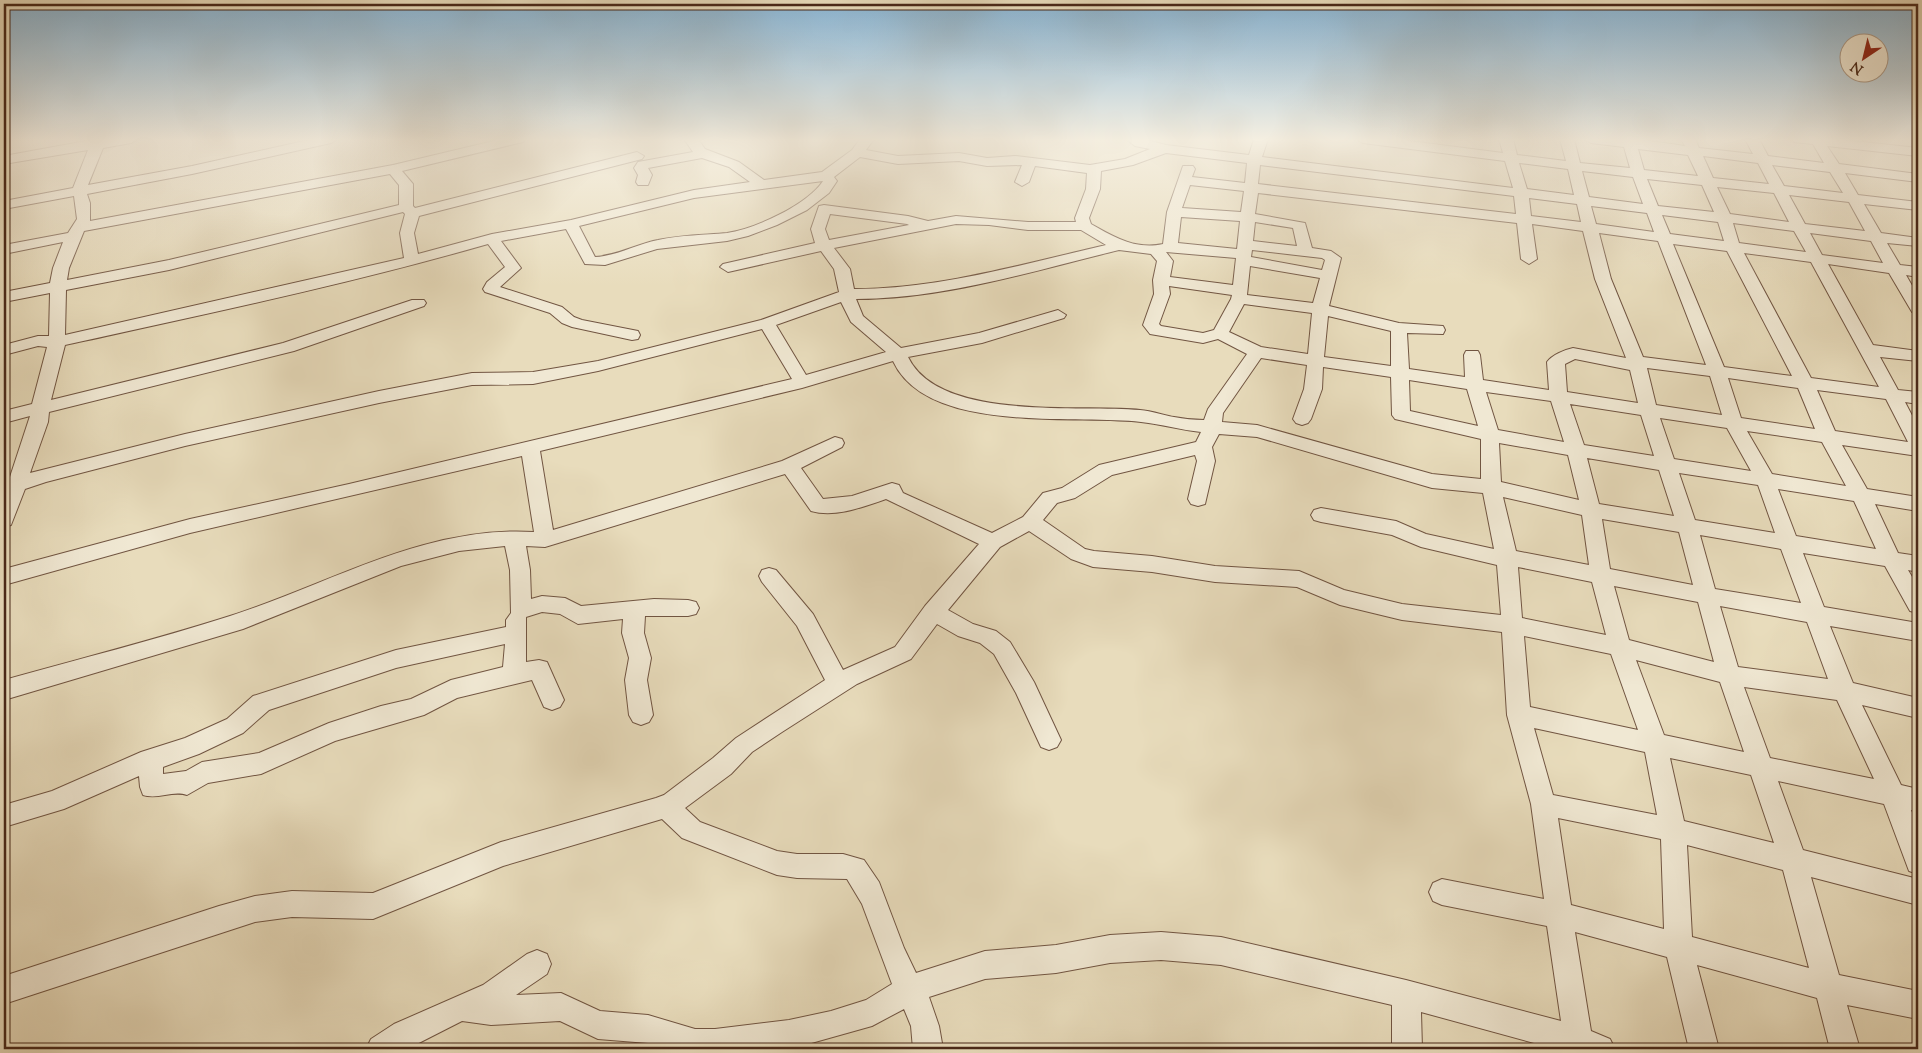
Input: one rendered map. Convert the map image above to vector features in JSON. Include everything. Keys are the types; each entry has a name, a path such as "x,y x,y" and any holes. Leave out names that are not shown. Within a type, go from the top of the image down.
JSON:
{"street":[{"path":"4,520 10,487 39,422 40,408 56,342 58,285 62,268 84,219 83,203 79,191 80,188"},
{"path":"4,205 93,188"},
{"path":"4,249 77,231 296,188"},
{"path":"406,188 409,210 407,233 412,261"},
{"path":"4,297 169,265 501,188"},
{"path":"4,350 38,341 56,342 412,261 492,238 572,224 694,194 737,188"},
{"path":"572,224 590,261 602,263 628,252 657,245 731,236 776,220 802,208 827,188"},
{"path":"1084,226 1082,218 1093,188"},
{"path":"1182,188 1163,249 1165,261 1161,280 1162,294 1151,324 1156,330 1203,338 1220,334 1257,352 1474,382 1918,450"},
{"path":"1220,334 1239,295 1246,217 1251,188"},
{"path":"1252,188 1588,227 1918,272"},
{"path":"1316,195 1318,188"},
{"path":"1376,202 1380,188"},
{"path":"1443,209 1444,188"},
{"path":"1484,188 1918,242"},
{"path":"1521,188 1530,258"},
{"path":"1579,188 1603,279 1637,364 1648,409 1708,596 1729,675 1793,860 1846,1049"},
{"path":"1643,188 1717,372 1733,422 1765,479 1844,691 1893,794 1918,862"},
{"path":"1710,188 1724,218 1733,247 1805,384 1828,437 1861,494 1891,559 1918,605"},
{"path":"1771,188 1918,206"},
{"path":"1847,188 1918,309"},
{"path":"1779,189 1798,227 1869,350 1918,444"},
{"path":"927,225 908,220 824,209 818,229 826,246 842,269 850,308 857,319 898,354 905,369 938,396 956,402 987,408 1028,412 1142,416 1176,424 1257,431 1432,481 1491,487 1591,510 1918,564"},
{"path":"1174,212 1246,217 1300,226 1305,251"},
{"path":"728,267 845,241 927,225 968,220 1028,226 1084,226 1119,246"},
{"path":"492,238 513,268 492,285 491,290 518,296 560,312 568,320 578,324 632,335"},
{"path":"10,487 42,476 185,440 379,396 472,379 533,378 598,366 767,324 847,294 875,294 966,282 1119,246 1244,253 1305,251 1331,256 1333,258 1327,275 1320,309 1313,389 1302,419"},
{"path":"1244,253 1327,275"},
{"path":"1161,280 1320,309 1399,328 1437,330"},
{"path":"4,417 288,347 418,303"},
{"path":"4,577 190,526 802,382 898,354 982,338 1058,315"},
{"path":"767,324 802,382"},
{"path":"1399,328 1402,415 1490,435 1576,450 1918,504"},
{"path":"1869,350 1918,356"},
{"path":"1198,499 1206,461 1203,447 1213,427 1214,413 1257,352"},
{"path":"1704,1049 1679,948 1673,830 1655,744 1620,647 1601,576 1591,510 1576,450 1558,395 1556,362 1573,353 1637,364 1717,372 1918,398"},
{"path":"461,1007 491,1011 561,1007 598,1025 648,1029 693,1047 789,1035 831,1025 872,1012 911,989 986,965 1056,960 1110,949 1162,946 1221,951 1406,994 1586,1047 1560,914 1543,804 1519,715 1506,558 1491,487 1490,435 1474,382 1472,355"},
{"path":"4,690 235,623 396,560 459,543 514,538 545,540 789,466 835,443"},
{"path":"530,447 545,540"},
{"path":"4,990 219,919 255,909 292,904 373,906 501,854 669,806 722,766 744,745 849,677 903,653 934,612 993,542 1030,522 1050,498 1068,493 1106,470 1203,447"},
{"path":"789,466 818,506 853,502 892,490 894,497 993,542"},
{"path":"1321,514 1396,528 1421,540 1506,558 1708,596 1918,632"},
{"path":"1030,522 1078,554 1093,559 1152,564 1216,574 1299,580 1340,597 1380,608 1512,625 1620,647 1729,675 1844,691 1918,708"},
{"path":"512,674 515,666 520,607 520,570 514,538"},
{"path":"769,576 805,620 839,684"},
{"path":"520,607 520,610 542,604 565,606 578,615 654,607 688,608"},
{"path":"634,610 633,633 640,658 636,680 641,715"},
{"path":"934,612 966,630 988,637 1002,648 1026,689 1049,740"},
{"path":"4,816 56,801 150,760 191,747 235,726 261,703 396,659 517,633"},
{"path":"150,760 152,787 183,781 187,784 202,773 261,763 329,733 381,716 416,708 451,690 539,669 552,700"},
{"path":"1519,715 1761,765 1918,800"},
{"path":"1543,804 1673,830 1918,892"},
{"path":"665,806 691,830 777,863 797,866 843,866 855,869 872,896 896,964 911,989 925,1022 928,1049"},
{"path":"1442,892 1560,914 1679,948 1829,987 1918,1005"},
{"path":"381,1049 404,1034 461,1007 491,996 536,964"},
{"path":"1406,994 1408,1049"}]}
